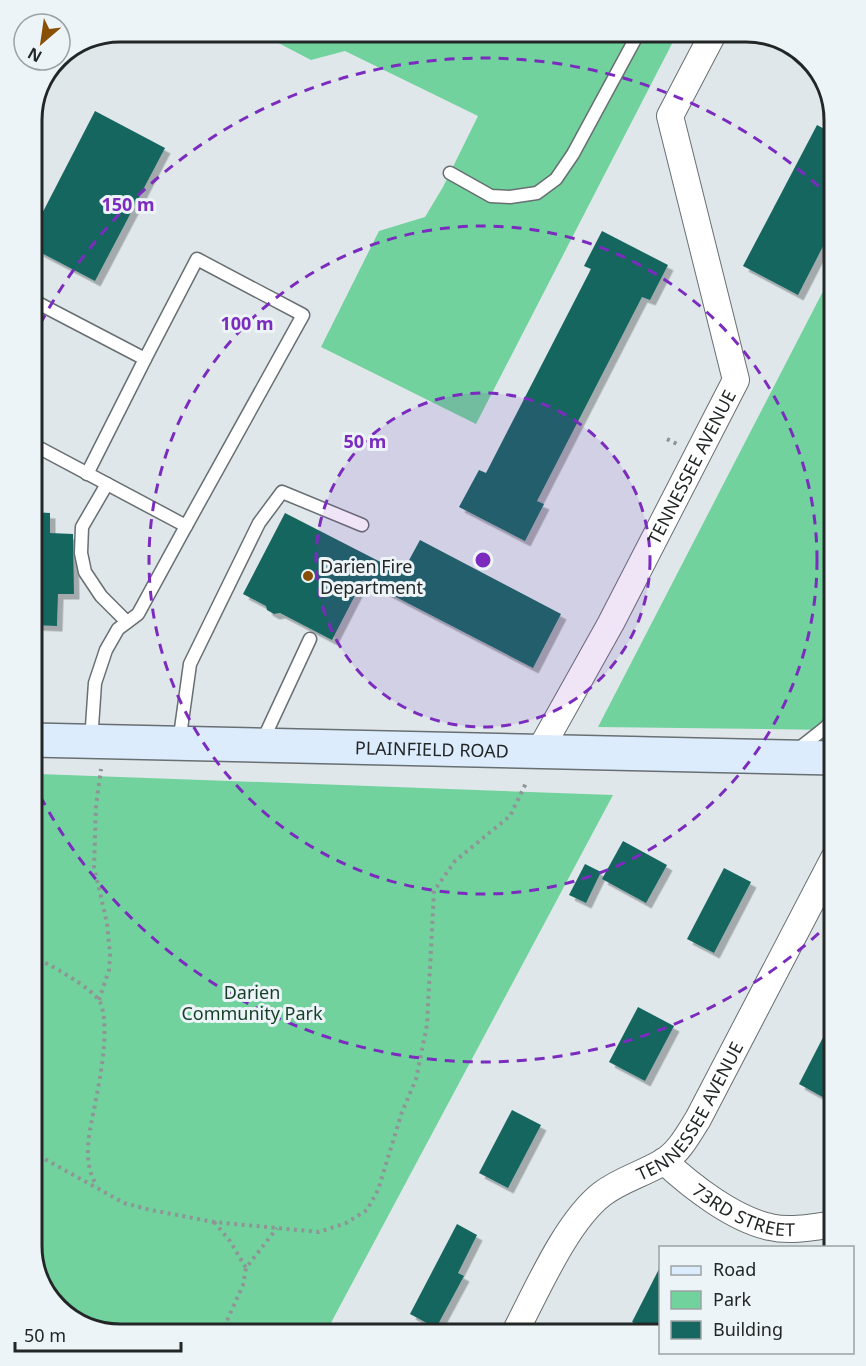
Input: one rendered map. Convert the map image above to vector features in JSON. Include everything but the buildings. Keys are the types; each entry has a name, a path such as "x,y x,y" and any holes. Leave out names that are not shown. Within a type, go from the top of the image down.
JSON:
{"main road":[{"name":"PLAINFIELD ROAD","path":"42,742 96,755 179,745 540,750 824,758"}],"street":[{"name":"TENNESSEE AVENUE","path":"540,750 611,623 736,380 670,116 709,42"},
{"name":"TENNESSEE AVENUE","path":"519,1324 577,1219 602,1194 633,1175 664,1161 681,1146 698,1119 824,877"},
{"name":"73RD STREET","path":"664,1161 689,1184 755,1223 771,1228 789,1229 824,1225"}],"lane":[{"path":"450,173 491,196 510,197 537,193 556,179 573,154 634,42"},
{"path":"87,474 197,260 303,315 138,614 118,628 106,650 95,683 96,755"},
{"path":"42,305 145,359"},
{"path":"42,449 186,526"},
{"path":"106,484 82,527 81,553 85,572 101,596 127,622"},
{"path":"179,745 190,664 259,523 282,492 362,525"},
{"path":"260,746 310,639"},
{"path":"788,757 824,729"}],"path":[{"path":"96,755 94,867 107,923 110,955 109,970 99,1000"},
{"path":"42,1158 123,1203 214,1222 319,1232 346,1223 367,1210 378,1190 402,1112 416,1079 428,1025 434,891 455,861 510,816 526,781"},
{"path":"42,962 79,983 99,1000 106,1025 87,1148 92,1177 99,1189"},
{"path":"214,1222 230,1241 246,1268"},
{"path":"225,1324 243,1285 246,1268 278,1228"}],"green space":[{"path":"276,42 673,42 476,424 321,347 379,231 425,217 443,187 478,116 345,51 311,60"},
{"path":"824,289 824,730 598,727"},
{"name":"Darien Community Park","path":"42,774 613,795 330,1324 115,1324 86,1316 61,1297 50,1280 42,1246"}],"place":[{"name":"Darien Fire Department","path":"308,576"}]}
